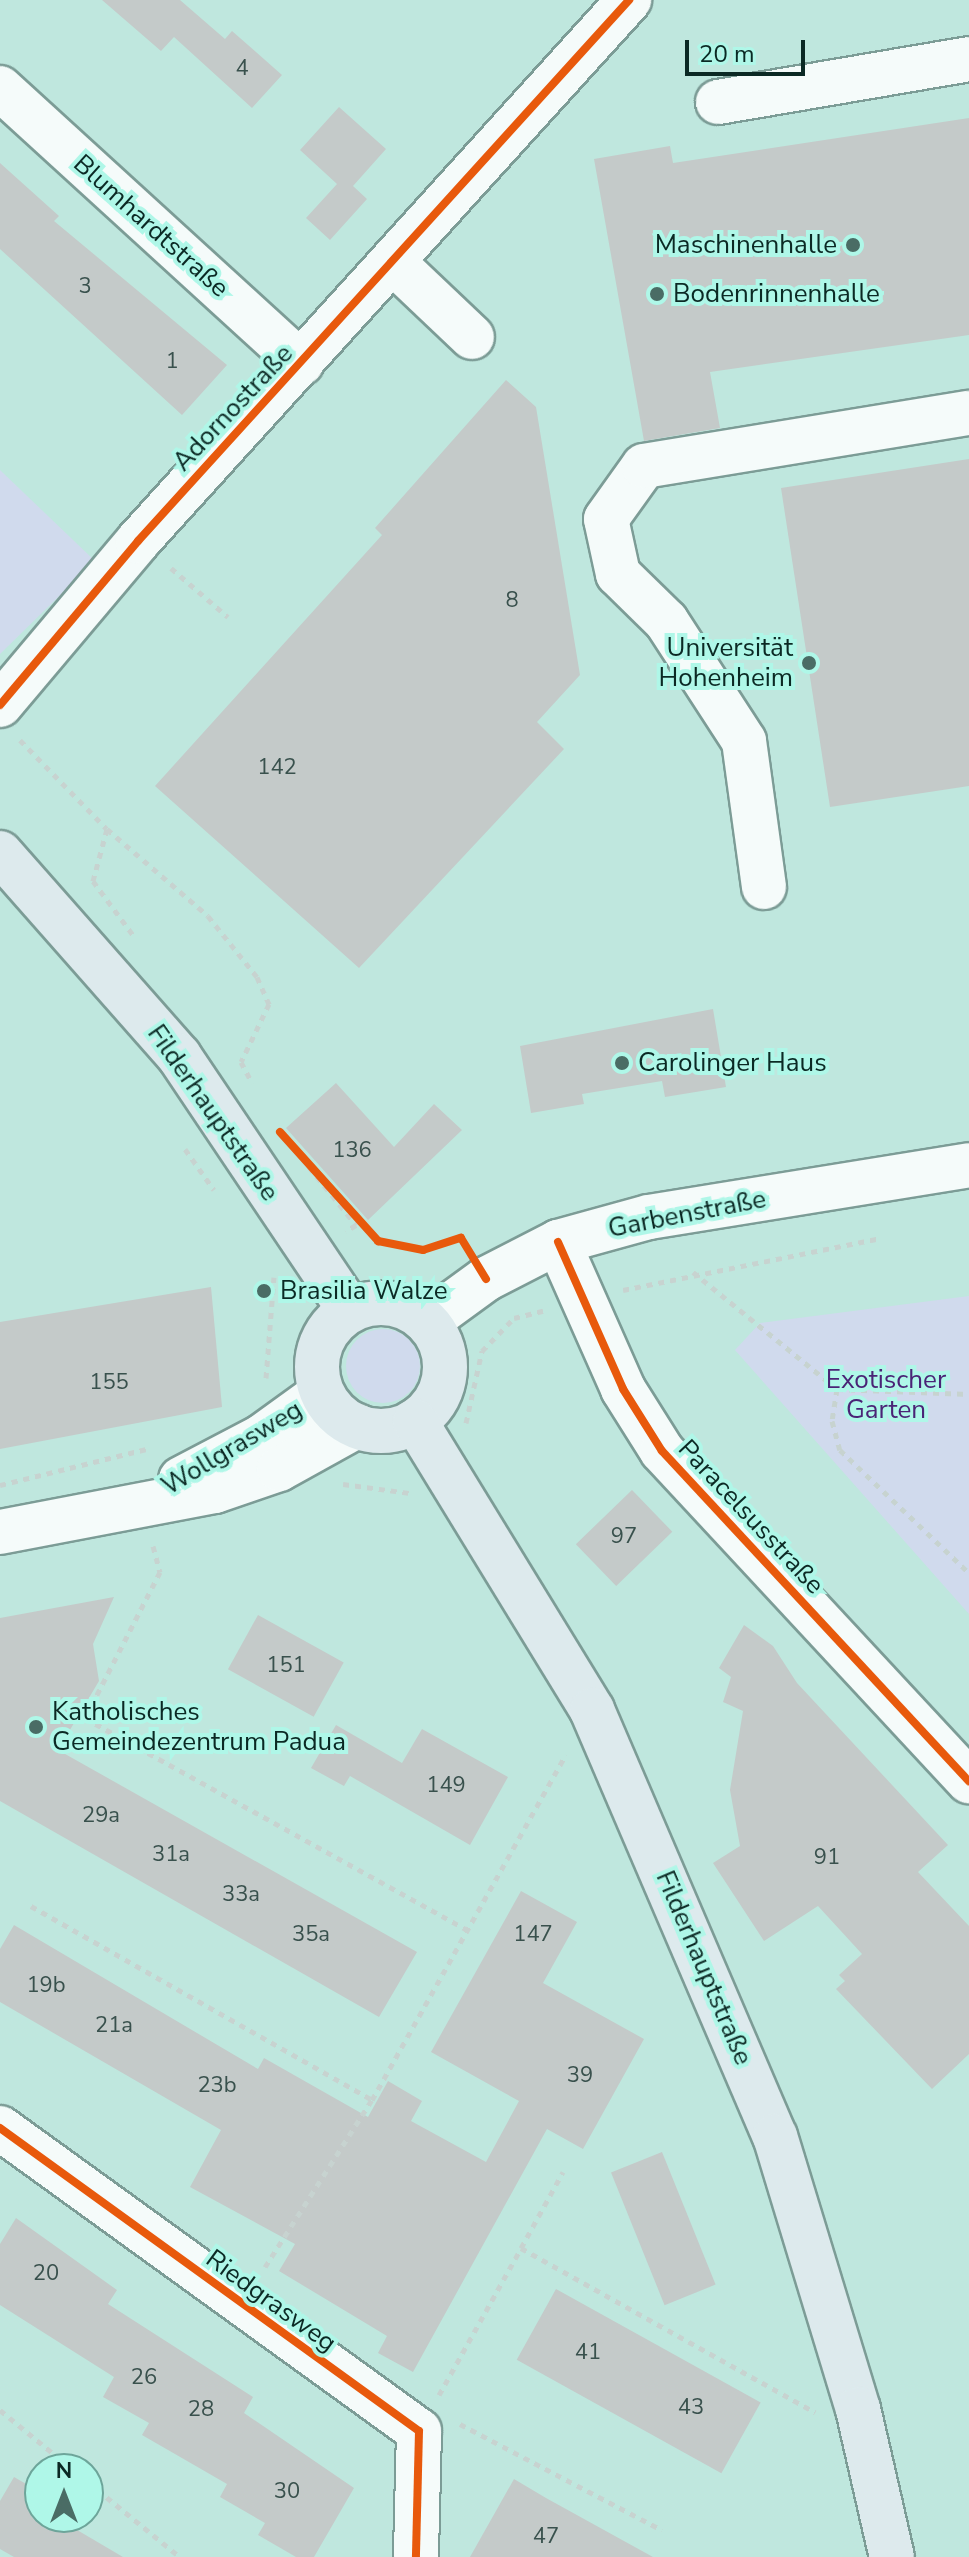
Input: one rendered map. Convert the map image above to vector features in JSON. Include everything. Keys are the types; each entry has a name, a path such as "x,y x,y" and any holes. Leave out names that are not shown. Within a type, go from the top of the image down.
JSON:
{"main road":[{"name":"Filderhauptstraße","path":"0,853 179,1056 350,1310"},
{"path":"390,1303 427,1322 445,1363 432,1406 415,1421 377,1430 357,1426 322,1393 323,1337 350,1310 390,1303"},
{"name":"Filderhauptstraße","path":"415,1421 592,1710 775,2136 858,2409 892,2557"}],"street":[{"name":"Adornostraße","path":"5,718 138,541 395,264 623,2"},
{"path":"718,102 969,59"},
{"name":"Blumhardtstraße","path":"0,88 301,363"},
{"path":"395,264 472,337"},
{"path":"764,887 744,741 666,621 618,574 606,519 644,466 969,413"},
{"name":"Garbenstraße","path":"427,1322 486,1279 558,1242 649,1217 969,1165"},
{"name":"Paracelsusstraße","path":"558,1242 623,1389 662,1451 969,1781"},
{"name":"Wollgrasweg","path":"141,1501 261,1437 322,1393"},
{"name":"Wollgrasweg","path":"0,1532 141,1501 215,1491 279,1469 357,1426"},
{"name":"Riedgrasweg","path":"0,2128 241,2305 425,2420"},
{"path":"416,2557 425,2420"}],"path":[{"path":"138,541 228,617"},
{"path":"5,718 107,829 208,916 257,977 269,1004 241,1062 255,1088"},
{"path":"93,881 107,829"},
{"path":"299,1155 356,1225"},
{"path":"486,1279 514,1318 693,1272 880,1238"},
{"path":"693,1272 837,1389 969,1394"},
{"path":"261,1387 275,1278"},
{"path":"837,1389 832,1421 840,1450 969,1573"},
{"path":"0,1485 164,1445"},
{"path":"141,1501 160,1572 85,1718 470,1931"},
{"path":"241,2305 372,2100 592,1710"},
{"path":"31,1906 372,2100"},
{"path":"563,2172 425,2420 662,2530"},
{"path":"521,2248 817,2413 858,2409"},
{"path":"0,2410 52,2453"},
{"path":"104,2495 180,2557"}],"green space":[{"path":"0,470 95,561 0,654"},
{"name":"Exotischer Garten","path":"969,1296 969,1614 735,1350 760,1323"},
{"path":"376,1329 390,1329 404,1335 414,1345 420,1366 414,1387 404,1397 390,1403 376,1403 362,1397 352,1387 346,1373 346,1359 352,1345 362,1335"}],"building":[{"path":"102,0 180,0 225,39 232,31 282,75 252,108 174,37 161,51"},
{"path":"339,107 386,149 353,186 367,199 330,240 306,218 337,184 300,150"},
{"name":"Maschinenhalle","path":"969,118 969,335 710,372 720,428 644,441 594,159 670,146 673,163"},
{"path":"0,163 59,216 54,221 227,365 182,415 0,249"},
{"path":"506,380 536,407 580,675 537,722 564,749 359,968 155,786 382,535 375,528"},
{"path":"969,459 969,786 830,807 781,488"},
{"name":"Carolinger Haus","path":"713,1009 726,1087 665,1097 662,1081 582,1094 584,1104 531,1113 520,1046"},
{"path":"336,1083 394,1147 434,1104 462,1130 368,1220 286,1128"},
{"path":"211,1287 222,1407 0,1449 0,1322"},
{"path":"632,1490 672,1532 616,1586 576,1544"},
{"path":"114,1597 93,1644 99,1681 58,1750 417,1952 379,2017 0,1801 0,1618"},
{"path":"258,1615 344,1663 314,1717 228,1669"},
{"path":"744,1625 773,1646 797,1683 948,1845 918,1872 969,1926 969,2054 932,2089 836,1989 845,1981 839,1975 862,1954 818,1906 764,1941 713,1863 740,1846 730,1790 743,1711 723,1702 731,1677 719,1668"},
{"path":"336,1725 402,1763 422,1729 508,1777 470,1845 350,1776 344,1786 311,1768"},
{"path":"521,1891 577,1922 543,1983 644,2039 583,2149 547,2129 413,2372 378,2353 387,2336 279,2271 295,2244 190,2187 221,2130 0,2002 0,1949 14,1925 258,2069 264,2058 368,2117 388,2081 422,2101 411,2121 486,2162 519,2101 431,2052"},
{"path":"662,2152 716,2285 665,2305 611,2173"},
{"path":"16,2218 117,2290 108,2304 253,2397 244,2413 354,2488 314,2557 296,2557 258,2535 265,2523 220,2497 227,2484 142,2435 149,2423 103,2397 114,2377 0,2305 0,2244"},
{"path":"556,2289 761,2402 721,2473 517,2360"},
{"path":"14,2477 24,2483 24,2533 82,2533 123,2557 14,2557 0,2549 0,2501"},
{"path":"514,2479 546,2498 653,2557 470,2557"}],"cycle path":[{"path":"0,705 138,541 629,0"},
{"path":"280,1132 378,1241 423,1250 461,1238 486,1279"},
{"path":"558,1242 623,1389 662,1451 969,1781"},
{"path":"0,2128 419,2431 416,2557"}],"place":[{"name":"Maschinenhalle","path":"853,245"},
{"name":"Bodenrinnenhalle","path":"657,294"},
{"name":"Universität Hohenheim","path":"809,663"},
{"name":"Carolinger Haus","path":"622,1063"},
{"name":"Brasilia Walze","path":"264,1291"},
{"name":"Katholisches Gemeindezentrum Padua","path":"36,1727"}]}
